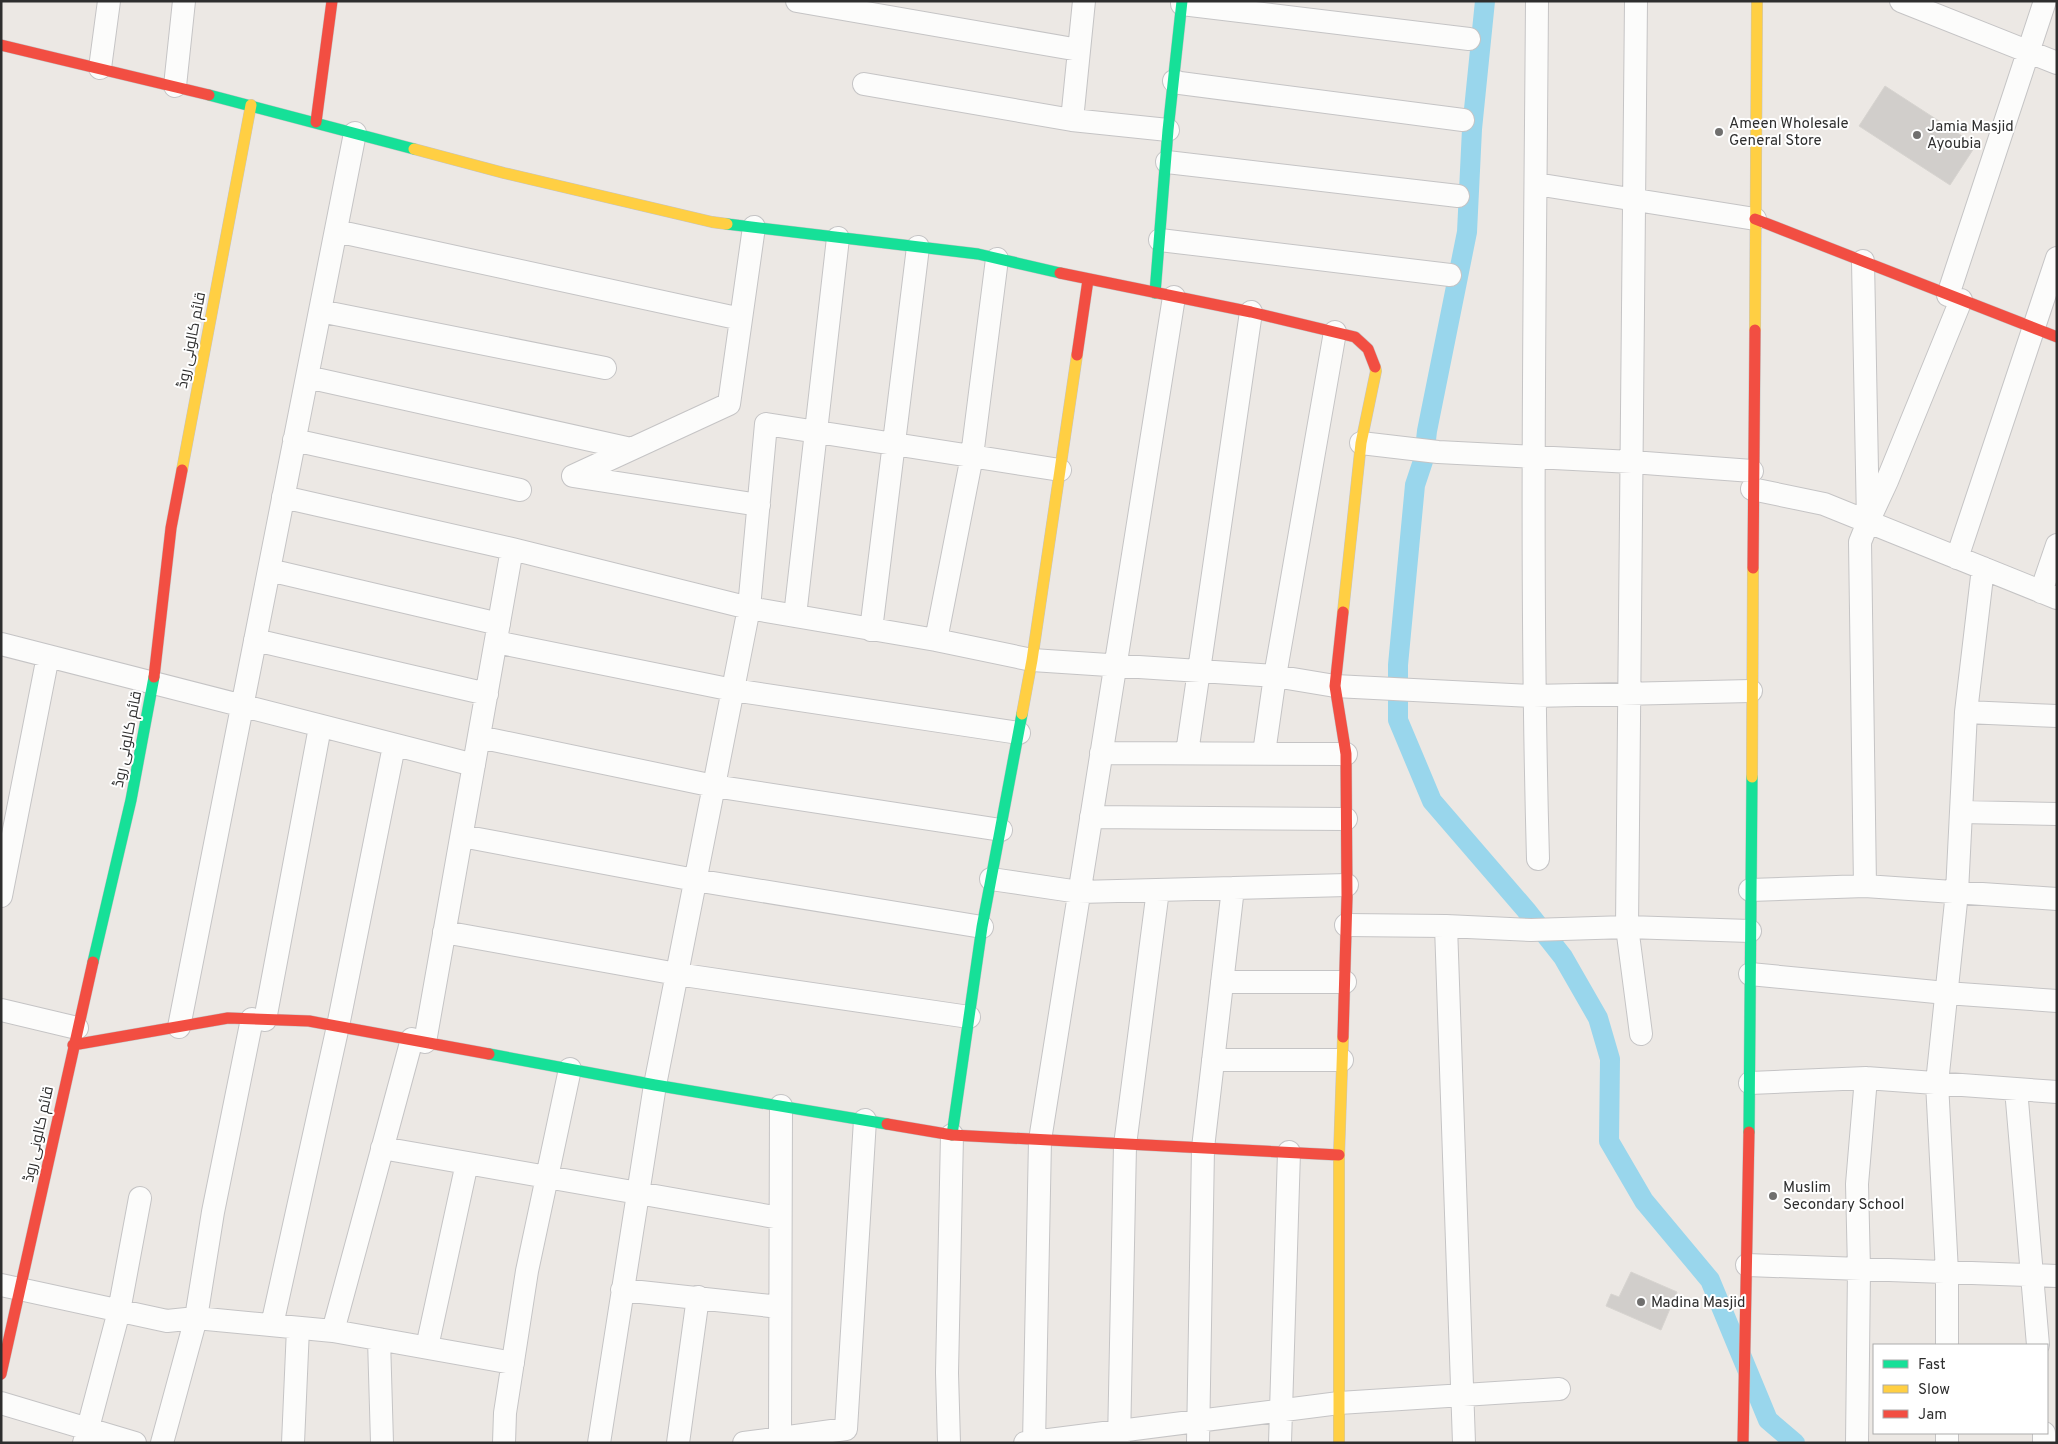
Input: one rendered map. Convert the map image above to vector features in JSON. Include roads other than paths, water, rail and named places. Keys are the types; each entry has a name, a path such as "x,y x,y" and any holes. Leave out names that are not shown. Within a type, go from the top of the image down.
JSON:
{"street":[{"path":"100,68 108,1"},
{"path":"174,86 184,1"},
{"path":"316,122 332,1"},
{"path":"797,1 1079,50"},
{"path":"1072,120 1084,1"},
{"path":"1537,1 1533,696 1538,859"},
{"path":"1636,1 1627,928 1641,1034"},
{"path":"1743,1443 1750,1083 1752,480 1757,1"},
{"path":"1901,1 1941,9 2028,51 2057,62"},
{"path":"1865,886 1860,542 1887,482 1955,297 2028,51 2045,1"},
{"path":"1469,39 1182,2 1168,130 1160,240 1164,295 1115,665 1040,1140 1031,1442 1198,1432 1280,1410 1339,1403 1559,1389"},
{"path":"1,45 251,104 523,178 712,222 978,254 1088,280 1251,312 1334,332 1354,337 1368,349 1376,372 1361,443 1336,686 1346,754 1347,885 1339,1155 1339,1443"},
{"path":"1174,81 1463,120"},
{"path":"864,84 1072,120 1168,130"},
{"name":"قائم کالونی روڈ","path":"1,1374 10,1287 75,1036 131,800 153,683 171,528 251,104"},
{"path":"179,1026 355,133"},
{"path":"1167,162 1458,196"},
{"path":"1536,184 1755,219 2057,337"},
{"path":"754,227 729,404 573,476 759,505"},
{"path":"336,231 741,319"},
{"path":"795,616 838,238"},
{"path":"1160,240 1450,275"},
{"path":"871,630 918,247"},
{"path":"936,640 972,456 997,258"},
{"path":"1956,558 2057,258"},
{"path":"1863,261 1868,522"},
{"path":"950,1443 947,1373 952,1135 982,927 1032,660 1088,280"},
{"path":"320,311 605,368"},
{"path":"1187,753 1251,312"},
{"path":"1264,753 1334,332"},
{"path":"307,377 631,449"},
{"path":"598,1443 655,1085 750,608 766,424 1060,470"},
{"path":"294,440 520,490"},
{"path":"1361,443 1430,451 1632,462 1752,480 1824,504 2049,595 2057,545"},
{"path":"283,498 512,549 750,608 936,640 1032,660 1276,676 1336,686 1533,696 1751,691"},
{"path":"333,1331 382,1148 418,1041 444,932 512,549"},
{"path":"1947,1344 1947,1272 1937,1083 1957,892 1966,712 1982,568"},
{"path":"269,570 497,633 733,690 1019,733"},
{"path":"255,640 486,694"},
{"path":"1,644 474,765"},
{"path":"1,896 48,656"},
{"path":"1966,712 2057,716"},
{"path":"162,1443 196,1318 213,1212 259,1019 320,727"},
{"path":"479,737 714,786 1001,830"},
{"path":"272,1325 338,1026 394,746"},
{"path":"1101,753 1346,754"},
{"path":"1961,812 2057,814"},
{"path":"1091,818 1346,819"},
{"path":"462,836 695,880 982,927"},
{"path":"991,879 1079,892 1347,885"},
{"path":"1750,890 1865,886 2057,899"},
{"path":"1198,1432 1202,1148 1233,888"},
{"path":"1118,1437 1126,1145 1158,890"},
{"path":"1346,925 1446,926 1531,930 1627,928 1750,931"},
{"path":"1446,926 1464,1443"},
{"path":"444,932 677,974 969,1017"},
{"path":"1750,974 1946,993 2057,1001"},
{"path":"1222,982 1344,982"},
{"path":"1,1010 75,1036 179,1026 228,1018 309,1022 655,1085 952,1135 1339,1155"},
{"path":"1213,1060 1342,1060"},
{"path":"504,1443 504,1413 527,1271 570,1069"},
{"path":"1750,1083 1866,1078 2057,1092"},
{"path":"1857,1443 1859,1269 1857,1184 1866,1078"},
{"path":"2016,1089 2038,1344"},
{"path":"781,1106 780,1307 760,1441 846,1429 865,1120"},
{"path":"382,1148 780,1218"},
{"path":"1280,1443 1289,1152"},
{"path":"427,1347 467,1163"},
{"path":"86,1436 119,1311 140,1198"},
{"path":"1747,1266 2057,1276"},
{"path":"10,1287 167,1321 196,1318 333,1331 513,1363"},
{"path":"622,1290 780,1307"},
{"path":"678,1443 698,1298"},
{"path":"293,1443 298,1328"},
{"path":"379,1339 382,1443"},
{"path":"1,1402 86,1436 135,1443"}],"waterway":[{"path":"1485,1 1472,129 1467,232 1427,431 1424,458 1415,485 1398,665 1398,720 1432,801 1526,910 1563,957 1598,1018 1610,1059 1609,1141 1644,1201 1710,1280 1768,1420 1795,1443"}],"place":[{"name":"Ameen Wholesale General Store","path":"1719,132"},
{"name":"Jamia Masjid Ayoubia","path":"1917,135"},
{"name":"Muslim Secondary School","path":"1773,1196"},
{"name":"Madina Masjid","path":"1641,1302"}]}
